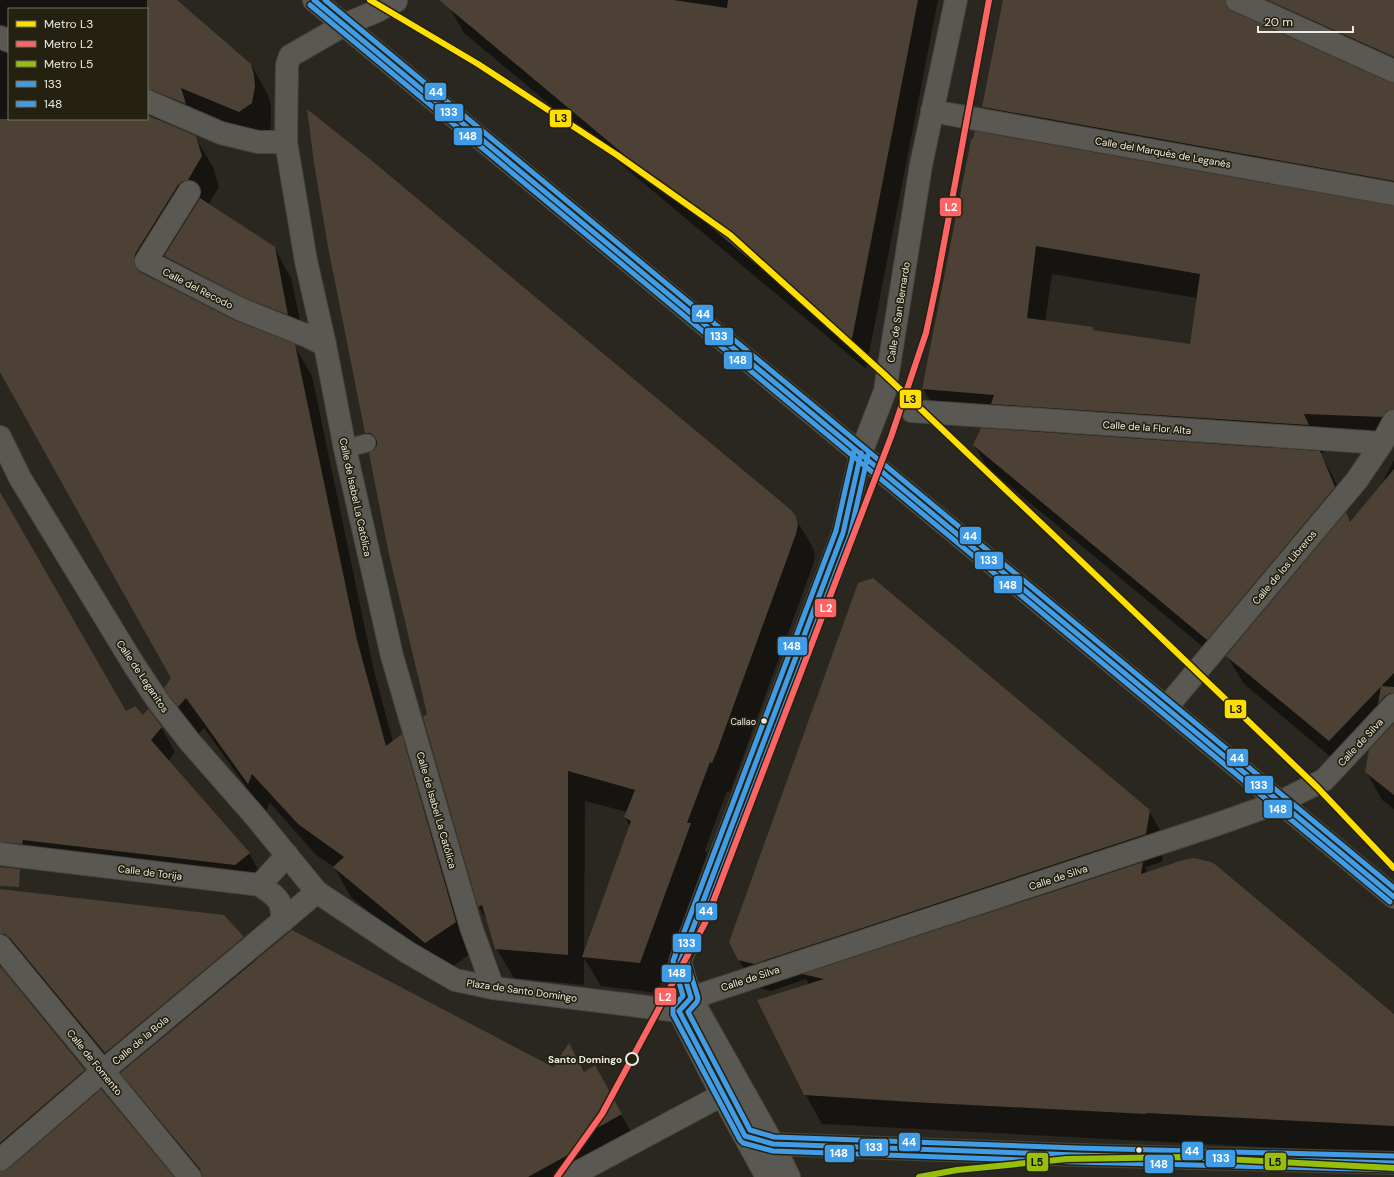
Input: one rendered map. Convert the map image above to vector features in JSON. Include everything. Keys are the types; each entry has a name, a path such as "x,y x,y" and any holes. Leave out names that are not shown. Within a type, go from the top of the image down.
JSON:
{"street":[{"path":"314,0 1394,897"},
{"name":"Calle de San Bernardo","path":"685,1005 680,962 843,532 861,453 885,391 921,165 956,0"},
{"path":"1237,0 1394,70"},
{"path":"344,25 378,11 396,1"},
{"name":"Calle de Isabel La Católica","path":"344,25 290,56 287,65 286,142 306,261 325,345 345,449 392,656 471,926 493,988"},
{"path":"148,101 221,133 258,142 286,142"},
{"name":"Calle del Marqués de Leganés","path":"932,110 1394,194"},
{"name":"Calle del Recodo","path":"189,192 146,261 240,309 305,335 325,345"},
{"name":"Calle de la Flor Alta","path":"912,411 1382,443"},
{"name":"Calle de los Libreros","path":"1166,708 1357,480 1394,422"},
{"name":"Calle de Leganitos","path":"0,437 20,478 134,665 158,701 190,742 317,892"},
{"name":"Calle de Silva","path":"685,1005 1280,802 1324,780 1394,706"},
{"name":"Calle de Torija","path":"0,854 260,885"},
{"path":"282,922 282,910 279,901 276,896 260,885 287,855"},
{"name":"Plaza de Santo Domingo","path":"317,892 407,952 455,980 493,988 685,1005"},
{"name":"Calle de la Bola","path":"0,1160 102,1071 317,892"},
{"name":"Calle de Fomento","path":"0,946 190,1177"},
{"path":"685,1005 722,1095 767,1177"},
{"path":"685,1005 773,1144 789,1177"},
{"path":"722,1095 773,1144"},
{"path":"569,1177 722,1095"},
{"path":"745,1136 773,1144 1077,1155 1394,1163"}],"lane":[{"path":"345,449 367,443"}],"building":[{"path":"147,0 177,0 251,64 255,86 252,103 239,112 181,88 186,104 148,89"},
{"path":"439,0 673,0 727,8 728,0 918,0 851,344"},
{"path":"1003,0 1225,0 1227,7 1232,11 1394,83 1394,181 982,107"},
{"path":"1267,0 1394,0 1394,57"},
{"path":"307,109 371,160 791,510 795,515 798,524 796,534 717,751 712,763 710,762 687,823 691,823 640,963 582,957 631,821 624,817 635,790 568,771 568,955 495,949 482,905 478,907 423,717 427,714 388,550 369,453 374,450 377,445 377,441 370,433 365,433 328,247 314,163"},
{"path":"148,115 196,136 202,156 188,180 183,181 178,185 135,254 134,261 136,268 140,272 234,320 295,344 357,640 386,746 402,734 456,922 425,943 333,867 344,857 298,824 252,774 248,784 186,698 178,707 168,694 164,688 171,678 0,372 0,119 148,120"},
{"path":"975,131 1394,206 1394,409 1387,411 1382,417 1304,414 1309,425 991,404 994,395 922,389 971,140","holes":["1036,246 1200,274 1190,344 1093,330 1093,327 1027,318"]},
{"path":"200,198 275,247 288,315 245,298 164,256"},
{"path":"981,428 1320,451 1335,487 1207,640 973,445"},
{"path":"1394,469 1394,673 1329,741 1226,656 1346,512 1350,522"},
{"path":"0,492 126,711 135,706 143,715 148,709 162,727 151,740 250,853 235,865 23,840 22,844 0,842"},
{"path":"873,578 1150,810 1146,834 754,964 738,960 729,942 858,583"},
{"path":"1381,686 1394,687 1394,693 1390,693 1385,696 1378,704"},
{"path":"1394,723 1394,795 1365,772 1369,750"},
{"path":"1194,858 1211,862 1216,865 1394,1014 1394,1126 912,1102 804,1095 757,1000 824,979 802,974 1143,862 1141,874 1183,860"},
{"path":"0,867 20,869 19,887 0,886"},
{"path":"0,889 224,915 244,937 105,1053 10,938 5,934 0,934"},
{"path":"292,930 553,1067 569,1043 584,1072 595,1065 622,1114 583,1136 579,1149 528,1177 202,1177 200,1169 120,1073"},
{"path":"0,966 85,1070 0,1143"},
{"path":"101,1089 174,1177 0,1177 0,1172 8,1169"}],"metro line":[{"name":"L3","path":"370,0 478,64 617,155 730,235 884,374 1125,603 1317,787 1394,868"},
{"name":"L2","path":"557,1177 602,1114 705,923 891,437 926,333 989,0"},
{"name":"L5","path":"919,1177 957,1170 1067,1159 1184,1157 1394,1168"}],"transit line":[{"name":"133","path":"314,0 1394,897"},
{"name":"44","path":"325,0 1394,888"},
{"name":"148","path":"310,5 1390,902"},
{"name":"148","path":"854,451 836,531 673,961 683,996 673,1007 673,1014 740,1140 743,1143 773,1151 1077,1162 1394,1170"},
{"name":"133","path":"861,453 843,533 680,962 691,998 679,1011 745,1136 773,1144 1077,1155 1394,1163"},
{"name":"44","path":"868,455 850,535 687,962 698,998 697,1002 688,1012 750,1130 774,1137 1077,1148 1394,1156"}],"place":[{"name":"Callao","path":"764,721"},
{"name":"Santo Domingo","path":"632,1059"}]}
